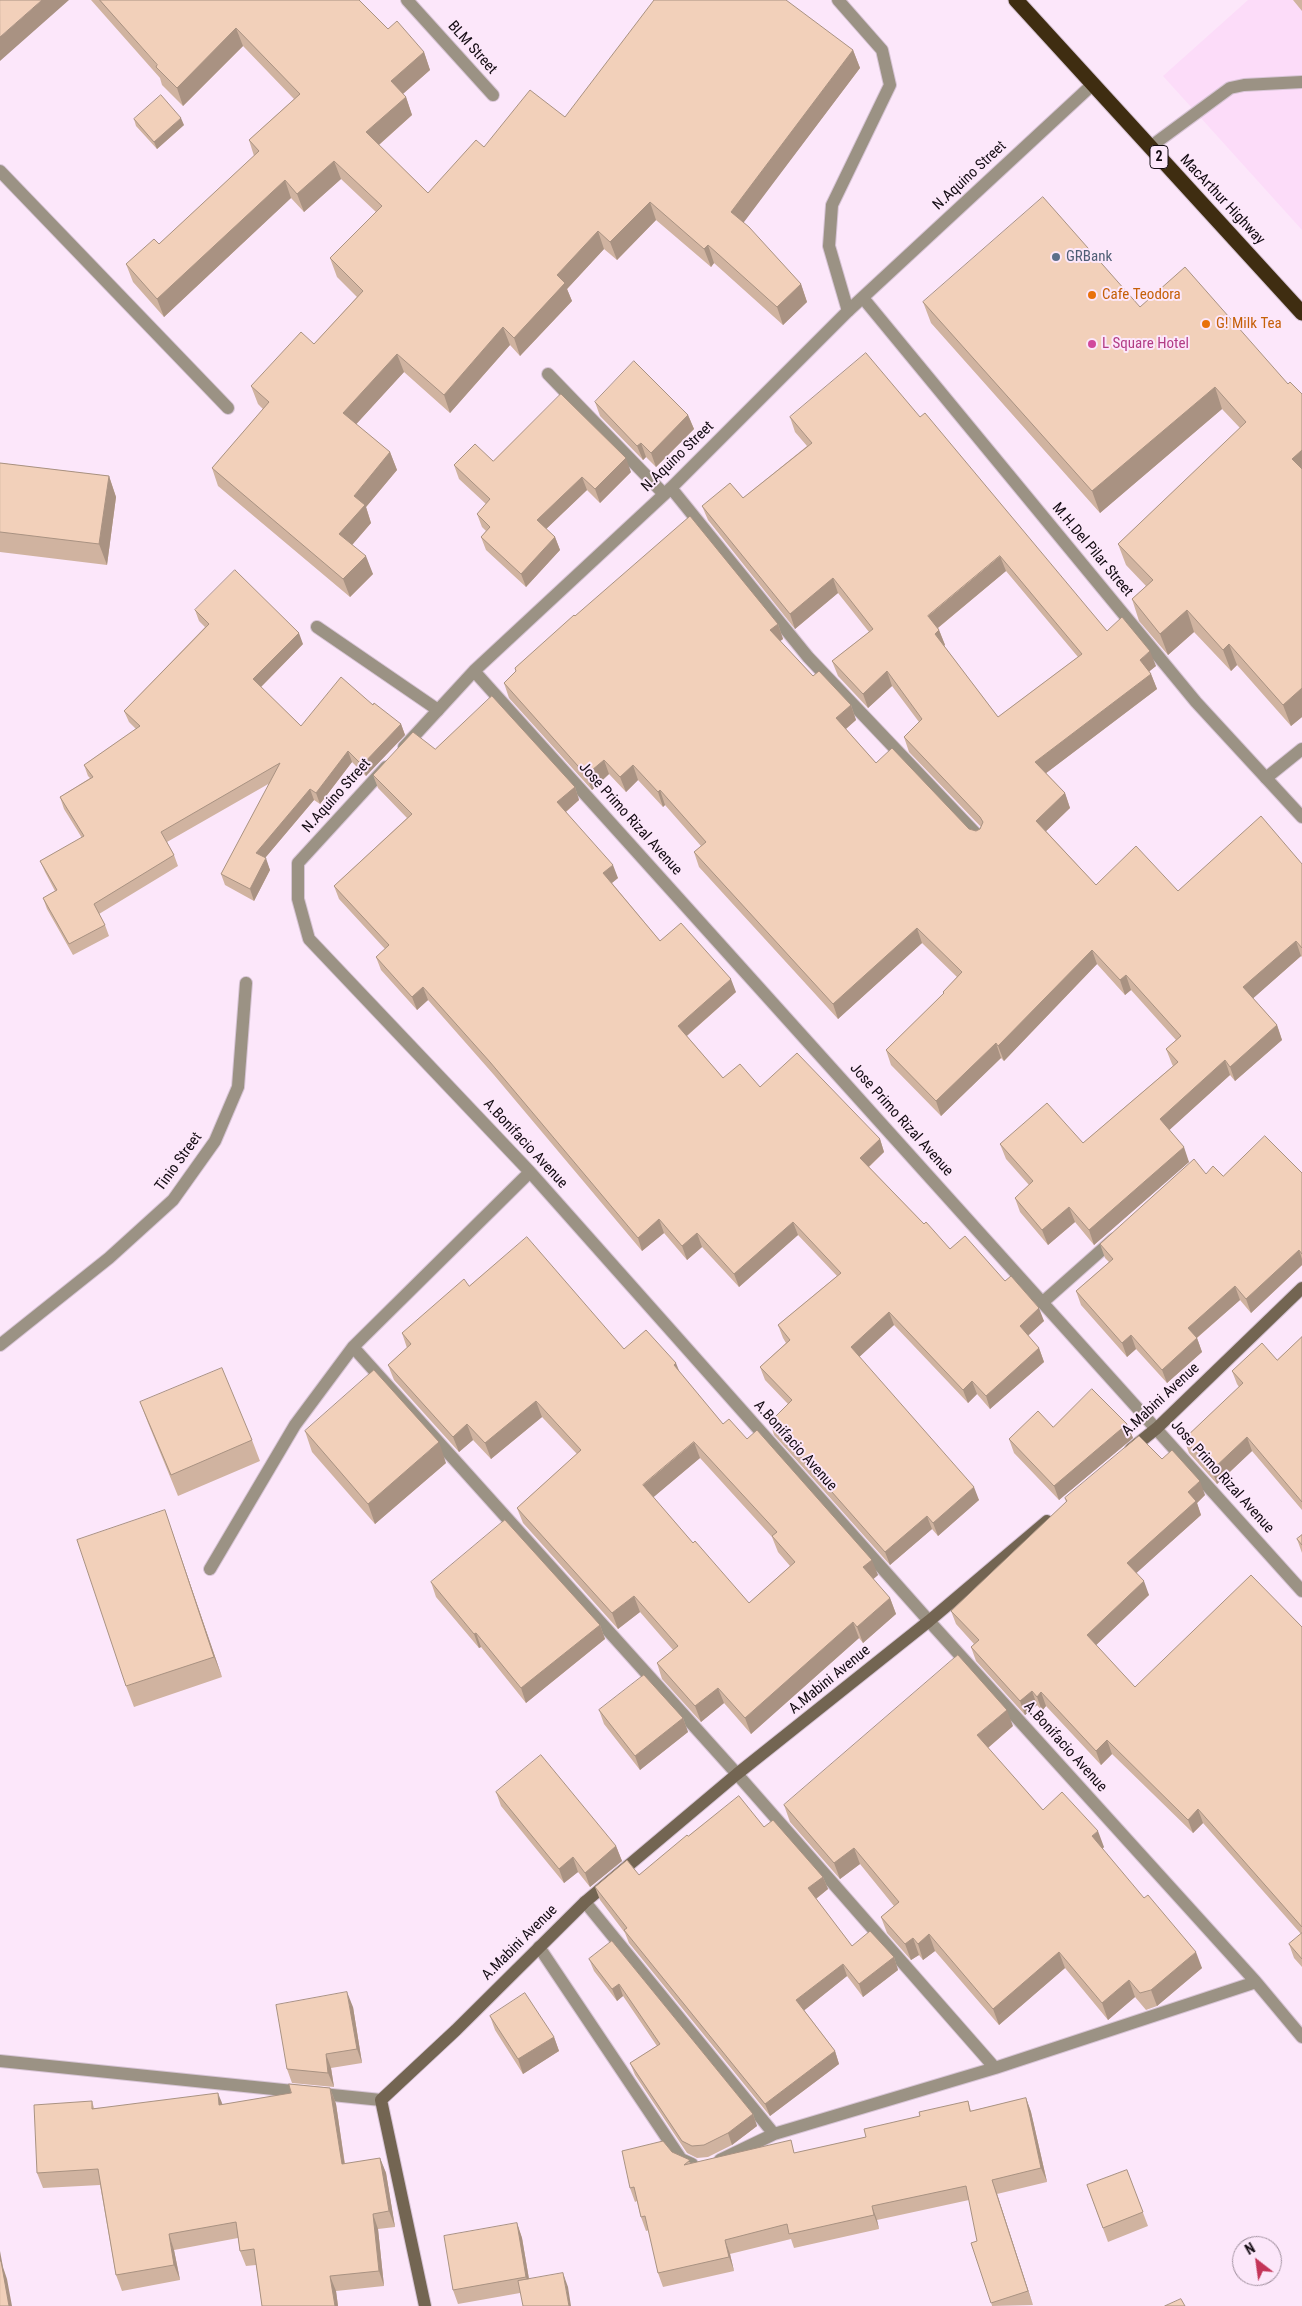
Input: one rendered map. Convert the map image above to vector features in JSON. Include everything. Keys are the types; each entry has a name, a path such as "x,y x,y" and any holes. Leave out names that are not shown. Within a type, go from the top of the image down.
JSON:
{"highway":[{"name":"MacArthur Highway","path":"1016,0 1302,313"}],"street":[{"name":"BLM Street","path":"407,0 493,95"},
{"path":"838,0 882,50 890,85 832,205 829,246 848,311"},
{"path":"1150,147 1230,88 1244,84 1302,82"},
{"name":"N.Aquino Street","path":"298,863 474,671 667,491 848,311 1092,85"},
{"path":"0,172 228,408"},
{"name":"M.H.Del Pilar Street","path":"862,298 1196,702 1302,817"},
{"path":"548,374 667,491 808,657 980,838"},
{"path":"316,627 438,710"},
{"name":"Jose Primo Rizal Avenue","path":"474,671 1044,1302 1302,1591"},
{"path":"1266,778 1302,749"},
{"name":"A.Bonifacio Avenue","path":"298,863 298,899 309,939 530,1172 929,1621 1256,1982 1302,2037"},
{"name":"Tinio Street","path":"0,1345 109,1258 173,1200 215,1141 238,1087 246,983"},
{"path":"210,1569 295,1425 353,1346 530,1172"},
{"path":"1044,1302 1125,1229"},
{"name":"A.Mabini Avenue","path":"1119,1460 1157,1428 1302,1288"},
{"path":"353,1346 737,1774 995,2068"},
{"name":"A.Mabini Avenue","path":"381,2100 456,2030 585,1902 737,1774 929,1621 1058,1512"},
{"path":"585,1902 774,2134"},
{"path":"539,1947 681,2159 696,2166 706,2166 774,2134 995,2068 1256,1982"},
{"path":"0,2061 381,2100 425,2306"}],"shaded area":[{"path":"1248,0 1302,0 1302,230 1163,76"}],"building":[{"path":"0,0 42,0 0,37"},
{"path":"100,0 359,0 388,29 397,21 424,52 391,81 406,97 366,132 428,193 476,140 484,147 530,90 565,117 654,0 786,0 853,50 731,212 749,227 801,284 777,307 708,245 704,249 650,202 610,242 598,231 557,275 565,283 514,338 503,327 444,395 397,354 343,413 390,452 354,496 365,505 339,534 366,556 343,579 212,468 269,402 251,386 301,332 314,344 363,291 330,258 382,206 334,161 297,194 285,180 157,299 126,264 154,239 159,244 259,151 249,140 300,94 236,28 177,88 156,67 157,65"},
{"path":"161,95 181,118 154,142 134,119"},
{"path":"1043,197 1140,307 1185,267 1288,384 1290,382 1302,394 1302,450 1292,459 1302,469 1302,688 1283,705 1229,644 1223,650 1187,610 1160,634 1132,599 1153,580 1118,544 1246,422 1215,387 1092,491 923,302"},
{"path":"866,353 920,417 925,413 1107,631 1122,617 1150,651 1140,660 1151,674 1035,762 1065,793 1036,821 1096,885 1136,846 1178,891 1261,816 1302,864 1302,948 1296,941 1243,987 1277,1025 1230,1067 1225,1060 1160,1119 1184,1147 1089,1230 1069,1207 1042,1230 1015,1198 1033,1181 1000,1144 1047,1103 1083,1143 1178,1062 1166,1049 1181,1036 1126,975 1120,980 1092,950 998,1046 996,1043 936,1101 886,1050 944,993 962,972 917,928 833,1004 694,852 706,842 660,790 658,792 633,765 620,777 604,760 586,775 504,683 516,671 515,668 574,615 690,516 778,624 770,630 813,676 819,671 851,705 836,718 876,763 892,748 969,829 976,831 980,829 983,822 980,817 904,737 922,719 887,671 863,694 832,661 873,629 833,578 790,614 702,506 730,483 743,498 812,443 790,417","holes":["1000,556 1082,654 998,717 935,634 939,630 928,616"]},
{"path":"634,361 688,415 651,453 641,443 637,446 595,402"},
{"path":"561,394 626,458 595,489 582,477 537,520 555,537 521,574 481,537 490,527 477,514 490,499 454,465 475,444 493,461"},
{"path":"0,463 109,476 99,544 0,532"},
{"path":"235,570 299,633 253,679 301,726 341,677 373,705 374,703 401,724 362,765 348,751 316,793 310,789 256,853 266,858 250,889 221,874 280,763 161,832 174,855 94,904 105,925 69,944 43,898 57,890 40,861 84,836 60,797 93,777 84,765 140,726 124,711 209,624 195,610"},
{"path":"492,696 575,787 557,802 613,865 603,873 660,941 681,923 731,979 678,1026 723,1078 740,1064 760,1087 797,1053 880,1139 860,1158 924,1224 926,1222 950,1249 965,1236 1005,1281 1011,1276 1039,1308 1020,1326 1039,1348 986,1396 972,1381 963,1390 889,1312 851,1347 974,1487 933,1523 927,1516 885,1552 770,1422 792,1400 760,1367 790,1340 778,1325 841,1273 793,1222 734,1274 697,1233 682,1246 659,1219 638,1238 490,1062 423,987 412,997 376,957 389,945 334,886 412,814 373,775 413,732 435,749"},
{"path":"1265,1136 1302,1173 1302,1254 1299,1250 1246,1299 1235,1286 1188,1328 1197,1338 1162,1370 1131,1335 1122,1343 1076,1291 1113,1259 1100,1244 1194,1159 1206,1174 1213,1166 1223,1176"},
{"path":"527,1237 624,1349 646,1330 676,1363 674,1365 723,1424 729,1419 747,1439 757,1430 872,1560 863,1567 890,1598 857,1627 853,1622 745,1718 718,1688 695,1706 657,1663 678,1646 634,1596 612,1613 517,1508 581,1450 536,1401 485,1443 467,1424 453,1437 388,1365 411,1344 402,1333 464,1279 469,1286","holes":["694,1442 777,1532 772,1536 795,1562 749,1603 695,1541 693,1543 643,1485"]},
{"path":"1302,1337 1302,1502 1247,1437 1212,1470 1184,1439 1243,1383 1232,1371 1262,1343 1277,1360"},
{"path":"222,1368 252,1440 171,1475 140,1402"},
{"path":"374,1370 439,1442 368,1504 305,1431"},
{"path":"1092,1389 1127,1424 1054,1486 1009,1439 1038,1411 1053,1427"},
{"path":"1139,1436 1162,1459 1172,1450 1200,1481 1188,1492 1196,1501 1127,1563 1144,1581 1087,1635 1135,1687 1251,1575 1302,1627 1302,1927 1198,1809 1188,1820 1107,1740 1096,1751 1041,1692 1037,1697 1032,1691 1020,1701 971,1647 979,1640 951,1611 1067,1501 1065,1498"},
{"path":"165,1510 214,1657 126,1686 77,1540"},
{"path":"505,1520 600,1625 521,1688 431,1582"},
{"path":"1302,1535 1302,1545 1297,1539"},
{"path":"958,1655 1007,1710 977,1735 1043,1810 1062,1792 1098,1831 1092,1836 1144,1898 1148,1895 1196,1952 1151,1990 1140,1993 1129,1980 1102,2003 1059,1952 993,2009 929,1934 918,1944 913,1938 905,1944 881,1917 899,1902 854,1848 834,1863 784,1805"},
{"path":"644,1675 683,1718 635,1756 599,1710"},
{"path":"541,1755 616,1846 585,1873 573,1857 559,1869 496,1792"},
{"path":"739,1796 764,1827 773,1820 823,1877 808,1888 852,1946 870,1931 894,1957 859,1984 843,1964 796,2000 835,2051 765,2104 624,1930 627,1928 595,1887 627,1860 639,1875 687,1835"},
{"path":"1302,1933 1302,1959 1289,1944"},
{"path":"612,1941 753,2114 728,2133 704,2145 692,2146 682,2141 630,2063 660,2044 619,1984 612,1989 589,1959"},
{"path":"347,1992 357,2049 326,2054 328,2073 287,2069 276,2005"},
{"path":"525,1993 554,2037 518,2059 490,2016"},
{"path":"289,2084 330,2088 342,2164 380,2158 389,2211 373,2214 379,2271 330,2276 335,2306 262,2306 254,2249 240,2251 236,2222 169,2234 174,2265 116,2275 98,2169 37,2173 34,2105 92,2101 92,2109 218,2093 219,2105 291,2093"},
{"path":"1026,2098 1041,2168 992,2180 1028,2291 991,2303 971,2243 977,2241 966,2186 872,2206 874,2215 789,2234 787,2224 725,2240 729,2257 658,2273 645,2216 641,2217 634,2187 630,2188 622,2151 663,2141 672,2152 690,2160 684,2165 791,2140 794,2153 866,2137 864,2129 920,2116 919,2112 968,2101 970,2111"},
{"path":"1127,2170 1143,2212 1103,2228 1087,2185"},
{"path":"517,2223 526,2277 453,2290 444,2236"},
{"path":"1,2261 9,2306 0,2306"},
{"path":"563,2273 569,2306 523,2306 518,2281"},
{"path":"1181,2299 1185,2306 1165,2306"}],"place":[{"name":"GRBank","path":"1056,257"},
{"name":"Cafe Teodora","path":"1092,295"},
{"name":"G! Milk Tea","path":"1206,324"},
{"name":"L Square Hotel","path":"1092,344"}]}
